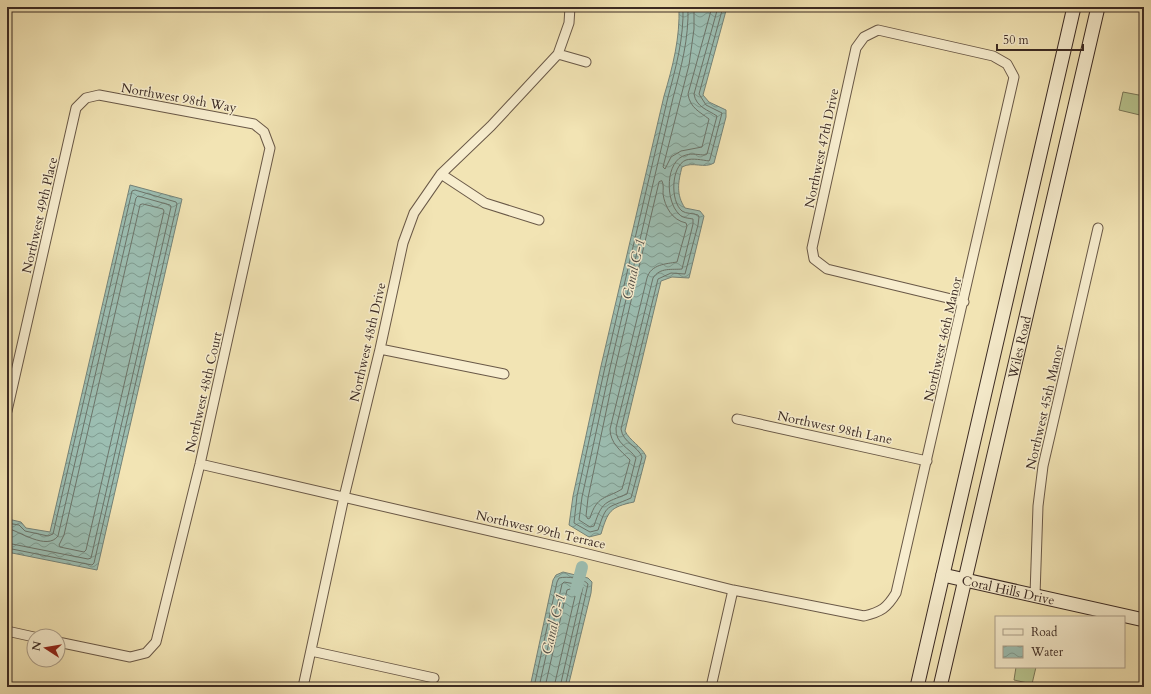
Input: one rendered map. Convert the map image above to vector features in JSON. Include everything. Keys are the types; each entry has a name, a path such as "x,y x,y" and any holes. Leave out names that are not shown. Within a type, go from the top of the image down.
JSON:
{"main road":[{"name":"Wiles Road","path":"917,687 1074,7"},
{"name":"Wiles Road","path":"940,687 1098,7"},
{"path":"1015,263 1037,269"},
{"name":"Coral Hills Drive","path":"943,575 1144,620"}],"street":[{"name":"Northwest 48th Drive","path":"303,687 344,497 380,349 403,243 414,213 441,174 490,126 558,54 569,23 570,7"},
{"name":"Northwest 47th Drive","path":"964,302 827,269 814,259 812,248 856,48 864,36 878,30 993,56 1007,64"},
{"path":"558,54 586,62"},
{"name":"Northwest 46th Manor","path":"877,613 889,605 896,593 964,302 1014,77 1007,64"},
{"name":"Northwest 98th Way","path":"86,98 99,95 239,121 254,124 264,132"},
{"name":"Northwest 49th Place","path":"7,411 76,108 86,98"},
{"name":"Northwest 48th Court","path":"66,644 130,658 146,653 156,642 200,464 270,148 264,132"},
{"path":"441,174 485,203 539,220"},
{"name":"Northwest 45th Manor","path":"1035,595 1038,506 1043,466 1098,228"},
{"path":"380,349 504,374"},
{"name":"Northwest 98th Lane","path":"737,419 927,461"},
{"name":"Northwest 99th Terrace","path":"200,464 568,549 733,590 864,616 877,613"},
{"path":"711,687 733,590"},
{"path":"7,631 26,635"},
{"path":"311,651 434,678"}],"green space":[{"path":"1123,92 1144,96 1144,116 1119,110"},
{"path":"1016,668 1036,668 1032,684 1014,680"}],"water":[{"path":"679,7 727,7 703,95 709,102 726,110 726,117 714,163 710,165 686,165 682,167 679,193 682,203 685,208 700,211 704,216 689,278 672,277 661,281 625,431 646,456 634,502 620,506 611,511 601,534 589,537 569,525 573,496 601,366 673,63 677,41"},
{"path":"130,185 182,199 97,570 7,552 8,519 21,522 26,528 50,532"},
{"path":"563,572 588,578 592,582 591,593 568,687 530,687 553,580 556,575"}],"waterway":[{"name":"Canal C-1","path":"576,590 582,567"}]}
